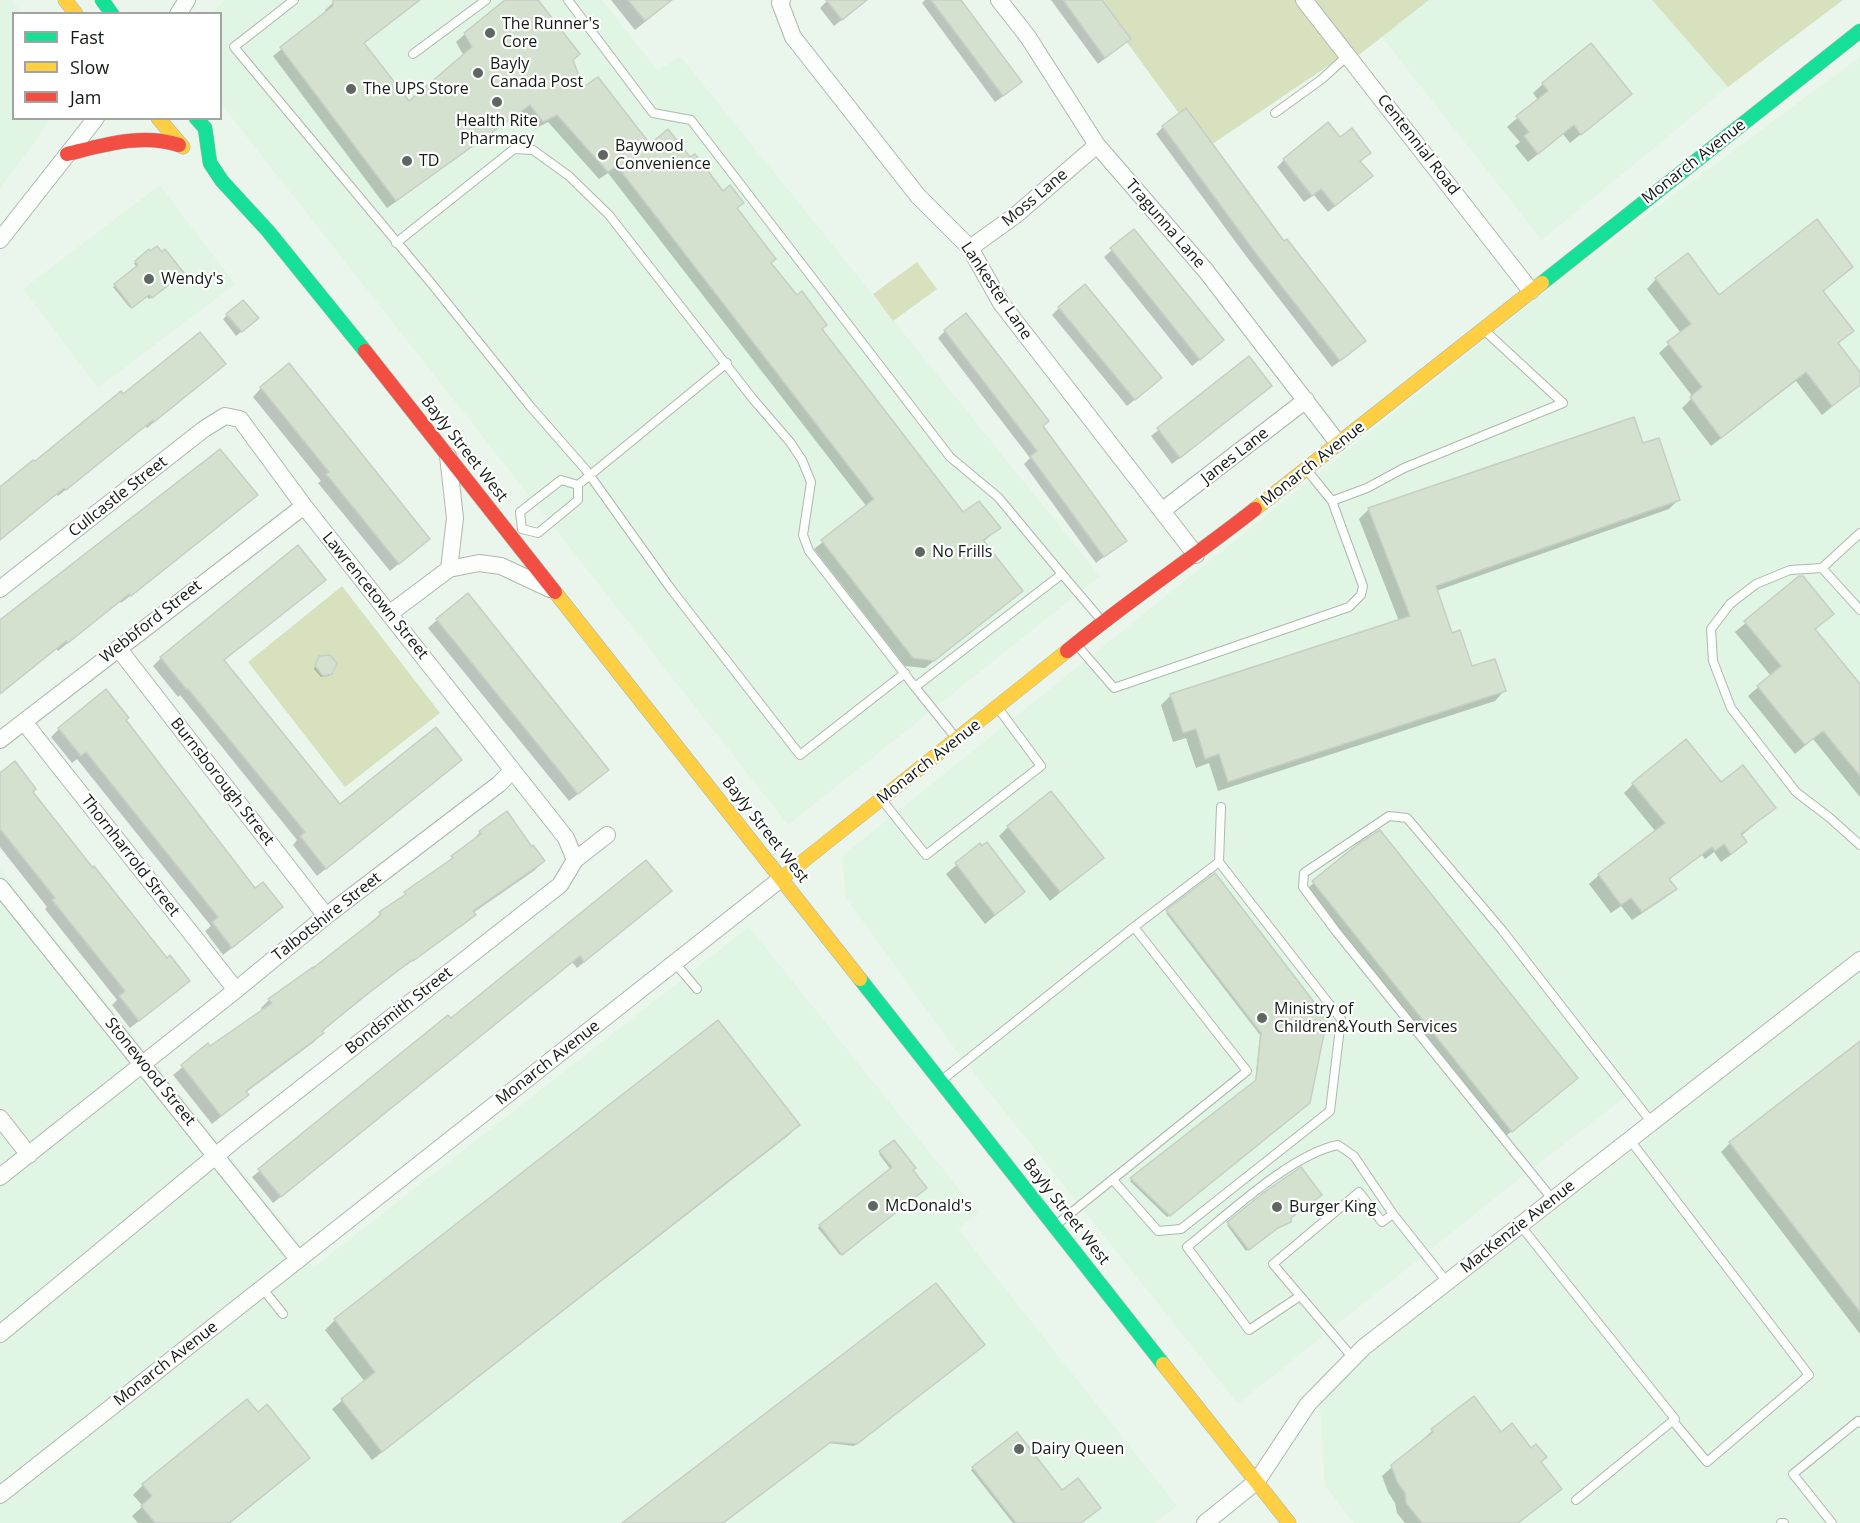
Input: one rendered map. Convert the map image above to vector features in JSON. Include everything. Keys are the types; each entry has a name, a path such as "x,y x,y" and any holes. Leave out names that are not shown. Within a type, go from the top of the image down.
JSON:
{"main road":[{"path":"65,0 74,12"},
{"name":"Monarch Avenue","path":"782,878 998,708 1102,622 1196,555 1860,31"},
{"name":"Bayly Street West","path":"160,120 179,145 210,163"},
{"name":"Bayly Street West","path":"198,120 205,128 210,163 222,181 268,231 448,456 517,533 554,591 1289,1523"},
{"path":"67,154 125,141 170,141 179,145"}],"street":[{"name":"Lankester Lane","path":"782,0 780,3 793,37 918,196 970,248 1001,303 1196,555"},
{"name":"Tragunna Lane","path":"999,0 1028,37 1097,145 1206,271 1338,443"},
{"name":"Centennial Road","path":"1305,0 1531,291"},
{"path":"0,240 94,120"},
{"name":"Moss Lane","path":"970,248 1016,215 1097,145"},
{"name":"Janes Lane","path":"1163,510 1306,400"},
{"name":"Cullcastle Street","path":"0,589 204,429 225,416 240,419"},
{"name":"Lawrencetown Street","path":"240,419 304,506 512,771"},
{"path":"448,456 455,518 449,568"},
{"name":"Webbford Street","path":"0,740 304,506"},
{"path":"390,614 449,568 479,563 501,566 554,591"},
{"name":"Burnsborough Street","path":"118,648 326,916"},
{"name":"Thornharrold Street","path":"24,722 236,990"},
{"path":"512,771 566,838 575,860"},
{"name":"Talbotshire Street","path":"0,1178 326,916 500,784 512,771"},
{"name":"Bondsmith Street","path":"0,1334 216,1156 561,885 575,860 608,835"},
{"name":"Monarch Avenue","path":"0,1495 782,878"},
{"name":"Stonewood Street","path":"0,887 298,1259"},
{"name":"MacKenzie Avenue","path":"1205,1523 1257,1481 1308,1404 1364,1347 1860,960"},
{"path":"0,1118 29,1155"}],"lane":[{"path":"294,0 234,47 589,475 671,589 800,755 905,673"},
{"path":"412,54 486,0"},
{"path":"568,0 653,112 691,120 950,457 998,497 1102,622"},
{"path":"1275,113 1347,56"},
{"path":"396,243 514,149 533,150 569,176 609,215 753,399 790,442 802,460 811,482 803,536 809,551 957,740"},
{"path":"1332,501 1367,488 1404,468 1563,403 1483,330"},
{"path":"578,485 561,480 520,512 517,533 538,533 578,500 578,485 589,475 727,363"},
{"path":"1076,644 1114,688 1349,607 1361,595 1363,586 1332,501 1305,469"},
{"path":"1860,533 1822,568 1790,570 1756,584 1730,604 1711,629 1713,661 1731,708 1796,792 1860,845"},
{"path":"1822,568 1860,610"},
{"path":"915,687 1062,574"},
{"path":"881,800 926,855 1041,766 998,708"},
{"path":"1113,1180 1158,1231 1181,1229 1330,1111 1341,1019 1219,862 1221,807"},
{"path":"1553,1200 1335,930 1303,887 1304,873 1389,816 1407,818 1502,930 1652,1123"},
{"path":"941,1081 1219,862"},
{"path":"1056,1226 1247,1071 1134,927"},
{"path":"675,963 697,989"},
{"path":"1520,1225 1707,1462 1809,1375 1630,1140"},
{"path":"1300,1296 1249,1330 1186,1247 1303,1158 1326,1147 1338,1145 1354,1156 1393,1214 1447,1282"},
{"path":"1353,1358 1273,1264 1359,1192 1382,1222 1393,1214"},
{"path":"262,1288 283,1314"},
{"path":"1576,1500 1673,1421"},
{"path":"1832,1523 1793,1474 1858,1421 1860,1423"}],"shaded area":[{"path":"0,0 12,0 21,12 12,12 12,120 48,120 39,137 0,188"},
{"path":"225,0 602,0 658,71 680,56 1100,576 788,825 222,105 222,12 213,12"},
{"path":"1096,0 1429,0 1337,72 1331,64 1205,149"},
{"path":"1429,0 1652,0 1728,87 1542,240 1381,36"},
{"path":"1652,0 1843,0 1728,87"},
{"path":"1860,57 1860,1523 1354,1523 1325,1486 1320,1405 1361,1361 1659,1130 1629,1094 1511,1185 1238,1404 954,1048 846,898 842,856 1568,273"},
{"path":"160,185 235,284 98,388 23,289"},
{"path":"917,262 937,289 893,321 873,294"},
{"path":"342,586 440,713 345,787 248,662"},
{"path":"0,869 296,1238 313,1268 749,927 978,1213 958,1229 1177,1506 1155,1523 0,1523"}],"building":[{"path":"333,0 420,0 364,43 409,101 472,47 464,33 505,0 538,0 580,54 573,60 583,87 598,77 650,144 668,129 690,157 695,154 723,191 730,185 744,203 737,208 776,259 771,263 797,295 802,291 827,325 822,329 963,512 979,501 1001,528 983,540 1023,591 934,661 913,658 821,540 874,499 617,166 608,172 557,115 543,122 530,105 396,201 280,47 333,6"},
{"path":"628,0 672,0 645,21"},
{"path":"826,0 867,0 842,20"},
{"path":"931,0 961,0 1022,82 1003,96"},
{"path":"1063,0 1102,0 1131,39 1105,58"},
{"path":"1591,43 1632,94 1581,135 1574,125 1538,154 1524,136 1529,132 1516,116 1548,91 1542,83"},
{"path":"1186,108 1284,241 1287,239 1366,341 1340,361 1257,255 1162,126"},
{"path":"1328,122 1340,137 1352,128 1371,153 1360,161 1373,176 1335,206 1321,189 1312,196 1283,159"},
{"path":"1817,219 1853,267 1823,291 1854,331 1838,343 1860,372 1860,385 1832,406 1806,372 1721,438 1690,397 1702,387 1667,342 1691,324 1655,278 1688,253 1719,295"},
{"path":"1134,229 1224,340 1200,360 1110,248"},
{"name":"Wendy's","path":"157,246 162,252 165,249 184,273 152,298 149,295 132,308 114,284 138,265 135,261 149,249 150,251"},
{"path":"1085,284 1162,378 1135,400 1058,307"},
{"path":"243,300 259,318 242,332 226,314"},
{"path":"966,313 1049,421 1043,426 1127,541 1104,557 1030,456 1037,451 944,330"},
{"path":"200,332 226,364 0,540 0,487 121,391 123,394"},
{"path":"1249,356 1272,386 1180,458 1157,428"},
{"path":"289,363 430,539 399,564 326,474 329,472 260,387"},
{"path":"1634,417 1643,443 1659,438 1680,500 1436,586 1452,633 1460,630 1472,666 1495,659 1506,691 1228,782 1219,754 1205,759 1196,729 1183,733 1170,694 1410,616 1368,508"},
{"path":"220,449 258,495 131,596 129,594 68,643 66,641 0,694 0,620"},
{"path":"298,545 326,580 224,660 340,804 436,727 462,760 326,869 300,836 305,832 160,657"},
{"path":"1799,576 1803,576 1834,614 1815,629 1860,684 1860,776 1823,731 1805,745 1757,686 1781,666 1744,621"},
{"path":"468,593 609,770 578,794 436,619"},
{"path":"330,655 337,663 332,674 323,676 315,666 319,656"},
{"path":"106,689 129,718 126,720 255,888 263,882 283,907 232,948 212,922 218,917 86,752 81,756 58,728"},
{"path":"1686,739 1721,782 1743,765 1776,808 1741,834 1747,842 1731,854 1724,844 1715,851 1712,847 1669,879 1677,889 1642,912 1631,898 1621,905 1598,874 1665,823 1632,783"},
{"path":"15,761 36,789 33,792 93,868 94,866 167,958 170,955 190,981 139,1021 119,996 125,991 52,900 55,898 0,829 0,773"},
{"path":"1051,791 1104,858 1060,892 1007,826"},
{"path":"507,811 532,847 533,845 545,861 473,911 476,915 361,999 322,1031 324,1033 246,1091 249,1095 221,1116 181,1065 208,1043 210,1046 272,1003 268,999 313,968 381,915 379,912 453,858 451,856 481,834 479,831"},
{"path":"1380,830 1578,1078 1512,1132 1312,881 1358,844"},
{"path":"987,842 1025,892 995,915 955,863 980,843 982,846"},
{"path":"646,860 672,891 584,962 580,956 281,1197 258,1169 448,1015 451,1018"},
{"path":"1215,873 1327,1019 1310,1103 1170,1216 1130,1178 1256,1080 1261,1033 1166,910"},
{"path":"718,1020 800,1125 382,1452 341,1399 375,1372 334,1319"},
{"path":"1860,1041 1860,1312 1729,1142"},
{"name":"McDonald's","path":"894,1140 916,1168 913,1170 927,1188 842,1255 819,1225 892,1167 879,1151"},
{"name":"Burger King","path":"1301,1167 1322,1195 1291,1218 1291,1222 1278,1228 1249,1250 1227,1222 1263,1193"},
{"path":"936,1283 985,1345 857,1444 831,1442 723,1523 622,1523"},
{"path":"1474,1396 1501,1432 1512,1423 1531,1448 1536,1444 1547,1457 1541,1462 1562,1489 1518,1523 1422,1523 1406,1503 1405,1493 1397,1482 1391,1465 1433,1432 1431,1429"},
{"path":"247,1399 258,1412 267,1404 310,1458 229,1523 155,1523 141,1506 152,1496 142,1484"},
{"path":"1017,1432 1062,1490 1078,1478 1101,1508 1081,1523 1016,1523 972,1467"}],"traffic: fast":[{"path":"102,0 111,12"},
{"path":"1542,283 1860,31"},
{"path":"198,120 205,128 210,163 222,181 268,231 365,351"},
{"path":"860,979 1163,1364"}],"traffic: slow":[{"path":"65,0 74,12"},
{"path":"160,120 183,147"},
{"path":"1255,509 1542,283"},
{"path":"555,592 860,979"},
{"path":"782,878 1067,651"},
{"path":"1163,1364 1289,1523"}],"traffic: jam":[{"path":"67,154 137,140 179,145"},
{"path":"365,351 555,592"},
{"path":"1067,651 1255,509"}],"place":[{"name":"The Runner's Core","path":"490,33"},
{"name":"Bayly Canada Post","path":"478,73"},
{"name":"The UPS Store","path":"351,89"},
{"name":"Health Rite Pharmacy","path":"497,102"},
{"name":"Baywood Convenience","path":"603,155"},
{"name":"TD","path":"407,161"},
{"name":"Wendy's","path":"149,279"},
{"name":"No Frills","path":"920,552"},
{"name":"Ministry of Children&Youth Services","path":"1262,1018"},
{"name":"McDonald's","path":"873,1206"},
{"name":"Burger King","path":"1277,1207"},
{"name":"Dairy Queen","path":"1019,1449"}]}
